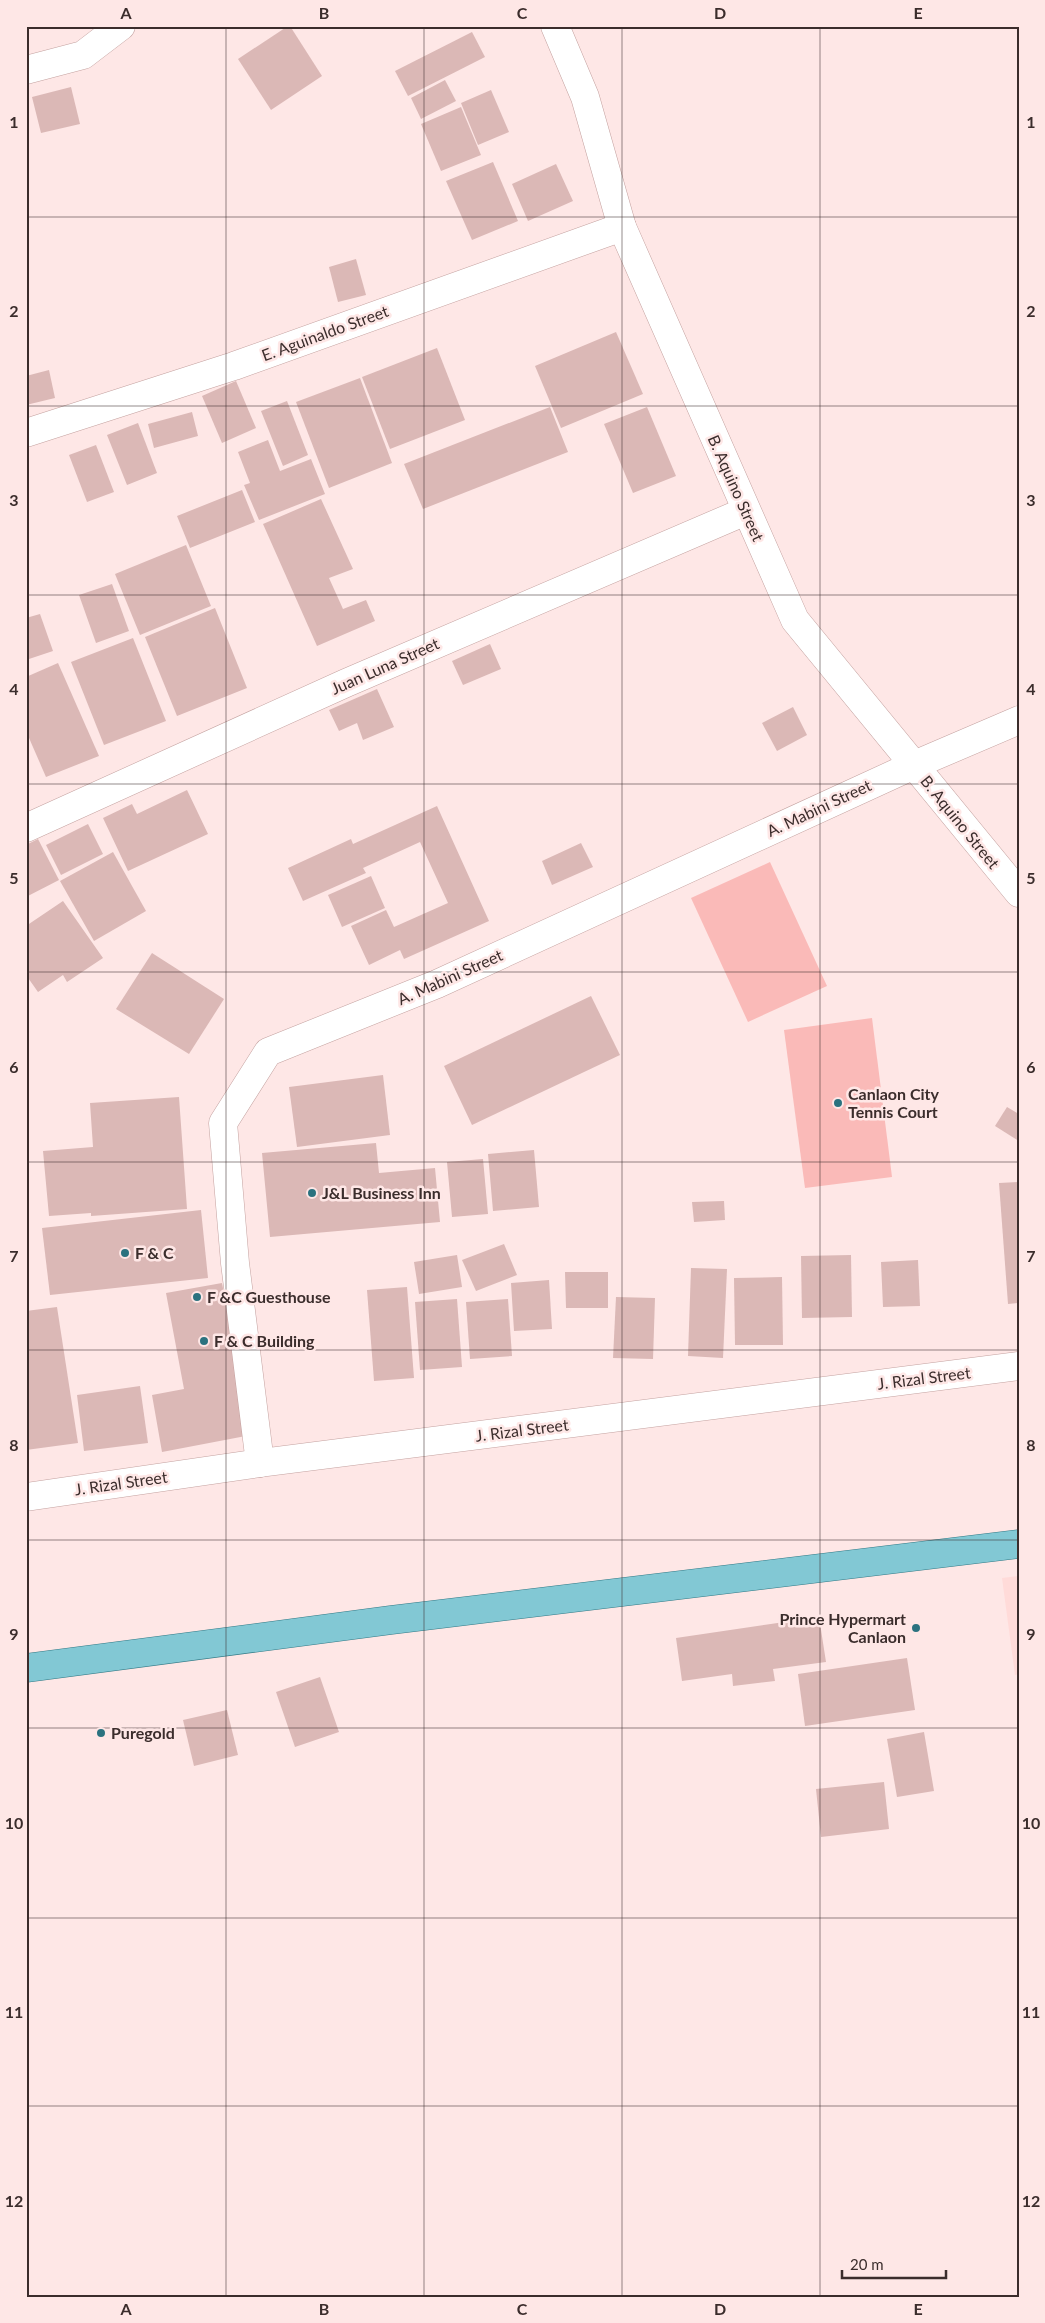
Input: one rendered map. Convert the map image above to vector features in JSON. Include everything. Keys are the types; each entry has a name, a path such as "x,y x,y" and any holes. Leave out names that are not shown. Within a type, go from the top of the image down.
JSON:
{"main road":[{"path":"26,1668 391,1620 1019,1544"}],"street":[{"path":"26,70 83,55 121,26"},
{"name":"B. Aquino Street","path":"556,26 585,97 622,226 795,620 1019,893"},
{"name":"E. Aguinaldo Street","path":"26,433 234,366 622,226"},
{"name":"Juan Luna Street","path":"26,828 346,683 746,511"},
{"name":"A. Mabini Street","path":"260,1463 235,1263 223,1123 268,1052 437,984 914,765 1019,720"},
{"name":"J. Rizal Street","path":"26,1497 260,1463 1019,1366"}],"shaded area":[{"path":"770,862 827,986 748,1022 691,898"},
{"name":"Canlaon City Tennis Court","path":"872,1018 892,1177 805,1188 784,1030"},
{"path":"1019,1576 1019,1674 1015,1675 1002,1578"}],"building":[{"path":"290,26 322,76 271,110 238,59"},
{"path":"472,32 485,57 408,96 395,71"},
{"path":"445,80 456,101 421,119 411,98"},
{"path":"71,87 80,124 41,133 32,97"},
{"path":"491,90 509,132 478,145 461,103"},
{"path":"461,107 481,155 441,171 421,124"},
{"path":"493,162 518,221 472,240 446,181"},
{"path":"556,164 573,201 528,221 512,184"},
{"path":"356,259 366,295 338,302 329,267"},
{"path":"616,332 643,394 561,428 535,366"},
{"path":"437,348 465,420 390,449 362,377"},
{"path":"49,370 55,398 26,405 26,376"},
{"path":"360,378 392,463 329,488 296,402"},
{"path":"236,381 256,428 222,443 202,396"},
{"path":"287,401 308,455 283,466 261,411"},
{"path":"550,407 568,452 423,509 404,464"},
{"path":"647,407 676,476 633,493 604,424"},
{"path":"192,412 198,436 154,448 148,424"},
{"path":"138,423 157,473 127,485 107,435"},
{"path":"268,440 280,471 311,459 325,494 259,520 244,485 250,483 238,452"},
{"path":"96,445 114,492 87,502 69,455"},
{"path":"242,490 255,522 190,548 177,516"},
{"path":"321,499 353,569 329,578 343,609 366,600 375,621 317,646 263,524"},
{"path":"186,545 211,606 140,635 115,574"},
{"path":"112,584 129,631 96,643 79,595"},
{"path":"215,608 247,688 177,716 145,637"},
{"path":"40,614 53,651 26,660 26,618"},
{"path":"133,638 166,721 104,745 71,662"},
{"path":"490,644 501,669 463,685 452,661"},
{"path":"58,663 99,756 46,777 26,731 26,677"},
{"path":"377,689 394,727 363,740 357,723 339,731 329,710"},
{"path":"793,707 807,735 777,751 762,723"},
{"path":"187,790 208,834 128,871 103,818 132,804 137,814"},
{"path":"437,806 489,921 404,959 400,950 369,965 351,926 386,910 394,927 448,903 420,842 363,868 366,873 303,901 288,868 351,839 353,844"},
{"path":"88,824 103,854 61,875 46,845"},
{"path":"38,839 59,880 26,897 26,845"},
{"path":"581,843 593,867 552,885 542,861"},
{"path":"113,852 146,911 94,941 60,881"},
{"path":"371,876 385,908 342,927 328,895"},
{"path":"63,901 103,958 67,982 63,975 38,992 26,975 26,926"},
{"path":"152,953 224,999 189,1054 116,1009"},
{"path":"591,996 620,1055 472,1125 444,1066"},
{"path":"383,1075 390,1135 297,1147 289,1087"},
{"path":"179,1097 187,1209 91,1216 91,1213 49,1216 43,1151 93,1147 90,1103"},
{"path":"1007,1107 1019,1114 1019,1141 995,1126"},
{"path":"376,1143 379,1173 435,1168 440,1222 270,1237 262,1153"},
{"path":"534,1150 539,1207 493,1211 488,1154"},
{"path":"483,1159 488,1214 452,1217 447,1162"},
{"path":"1019,1182 1019,1303 1008,1304 999,1183"},
{"path":"724,1201 725,1220 694,1222 692,1202"},
{"name":"F & C","path":"201,1210 208,1278 50,1295 42,1228"},
{"path":"504,1244 517,1275 476,1291 462,1260"},
{"path":"457,1255 462,1287 419,1294 414,1262"},
{"path":"851,1255 852,1317 802,1318 801,1256"},
{"path":"918,1260 920,1306 883,1307 881,1262"},
{"path":"691,1268 727,1269 723,1358 688,1356"},
{"path":"565,1272 608,1272 608,1308 566,1308"},
{"path":"782,1277 783,1345 735,1345 734,1278"},
{"path":"549,1280 552,1329 514,1331 511,1283"},
{"name":"F & C Building","path":"222,1283 251,1435 162,1452 152,1395 184,1389 166,1293"},
{"path":"407,1287 414,1378 374,1381 367,1290"},
{"path":"616,1297 655,1298 653,1359 613,1358"},
{"path":"457,1299 462,1367 420,1370 415,1302"},
{"path":"508,1299 512,1356 470,1359 466,1302"},
{"path":"57,1307 78,1443 26,1450 26,1311"},
{"path":"140,1386 148,1443 84,1451 77,1395"},
{"path":"819,1617 826,1662 773,1669 775,1681 733,1686 732,1674 682,1681 676,1638"},
{"path":"907,1658 915,1710 805,1726 798,1674"},
{"path":"320,1677 339,1732 295,1747 276,1692"},
{"path":"227,1710 238,1755 194,1766 183,1720"},
{"path":"924,1732 934,1791 897,1797 887,1739"},
{"path":"884,1782 889,1829 821,1837 816,1789"}],"place":[{"name":"Canlaon City Tennis Court","path":"838,1103"},
{"name":"J&L Business Inn","path":"312,1193"},
{"name":"F & C","path":"125,1253"},
{"name":"F &C Guesthouse","path":"197,1297"},
{"name":"F & C Building","path":"204,1341"},
{"name":"Prince Hypermart Canlaon","path":"916,1628"},
{"name":"Puregold","path":"101,1733"}]}
